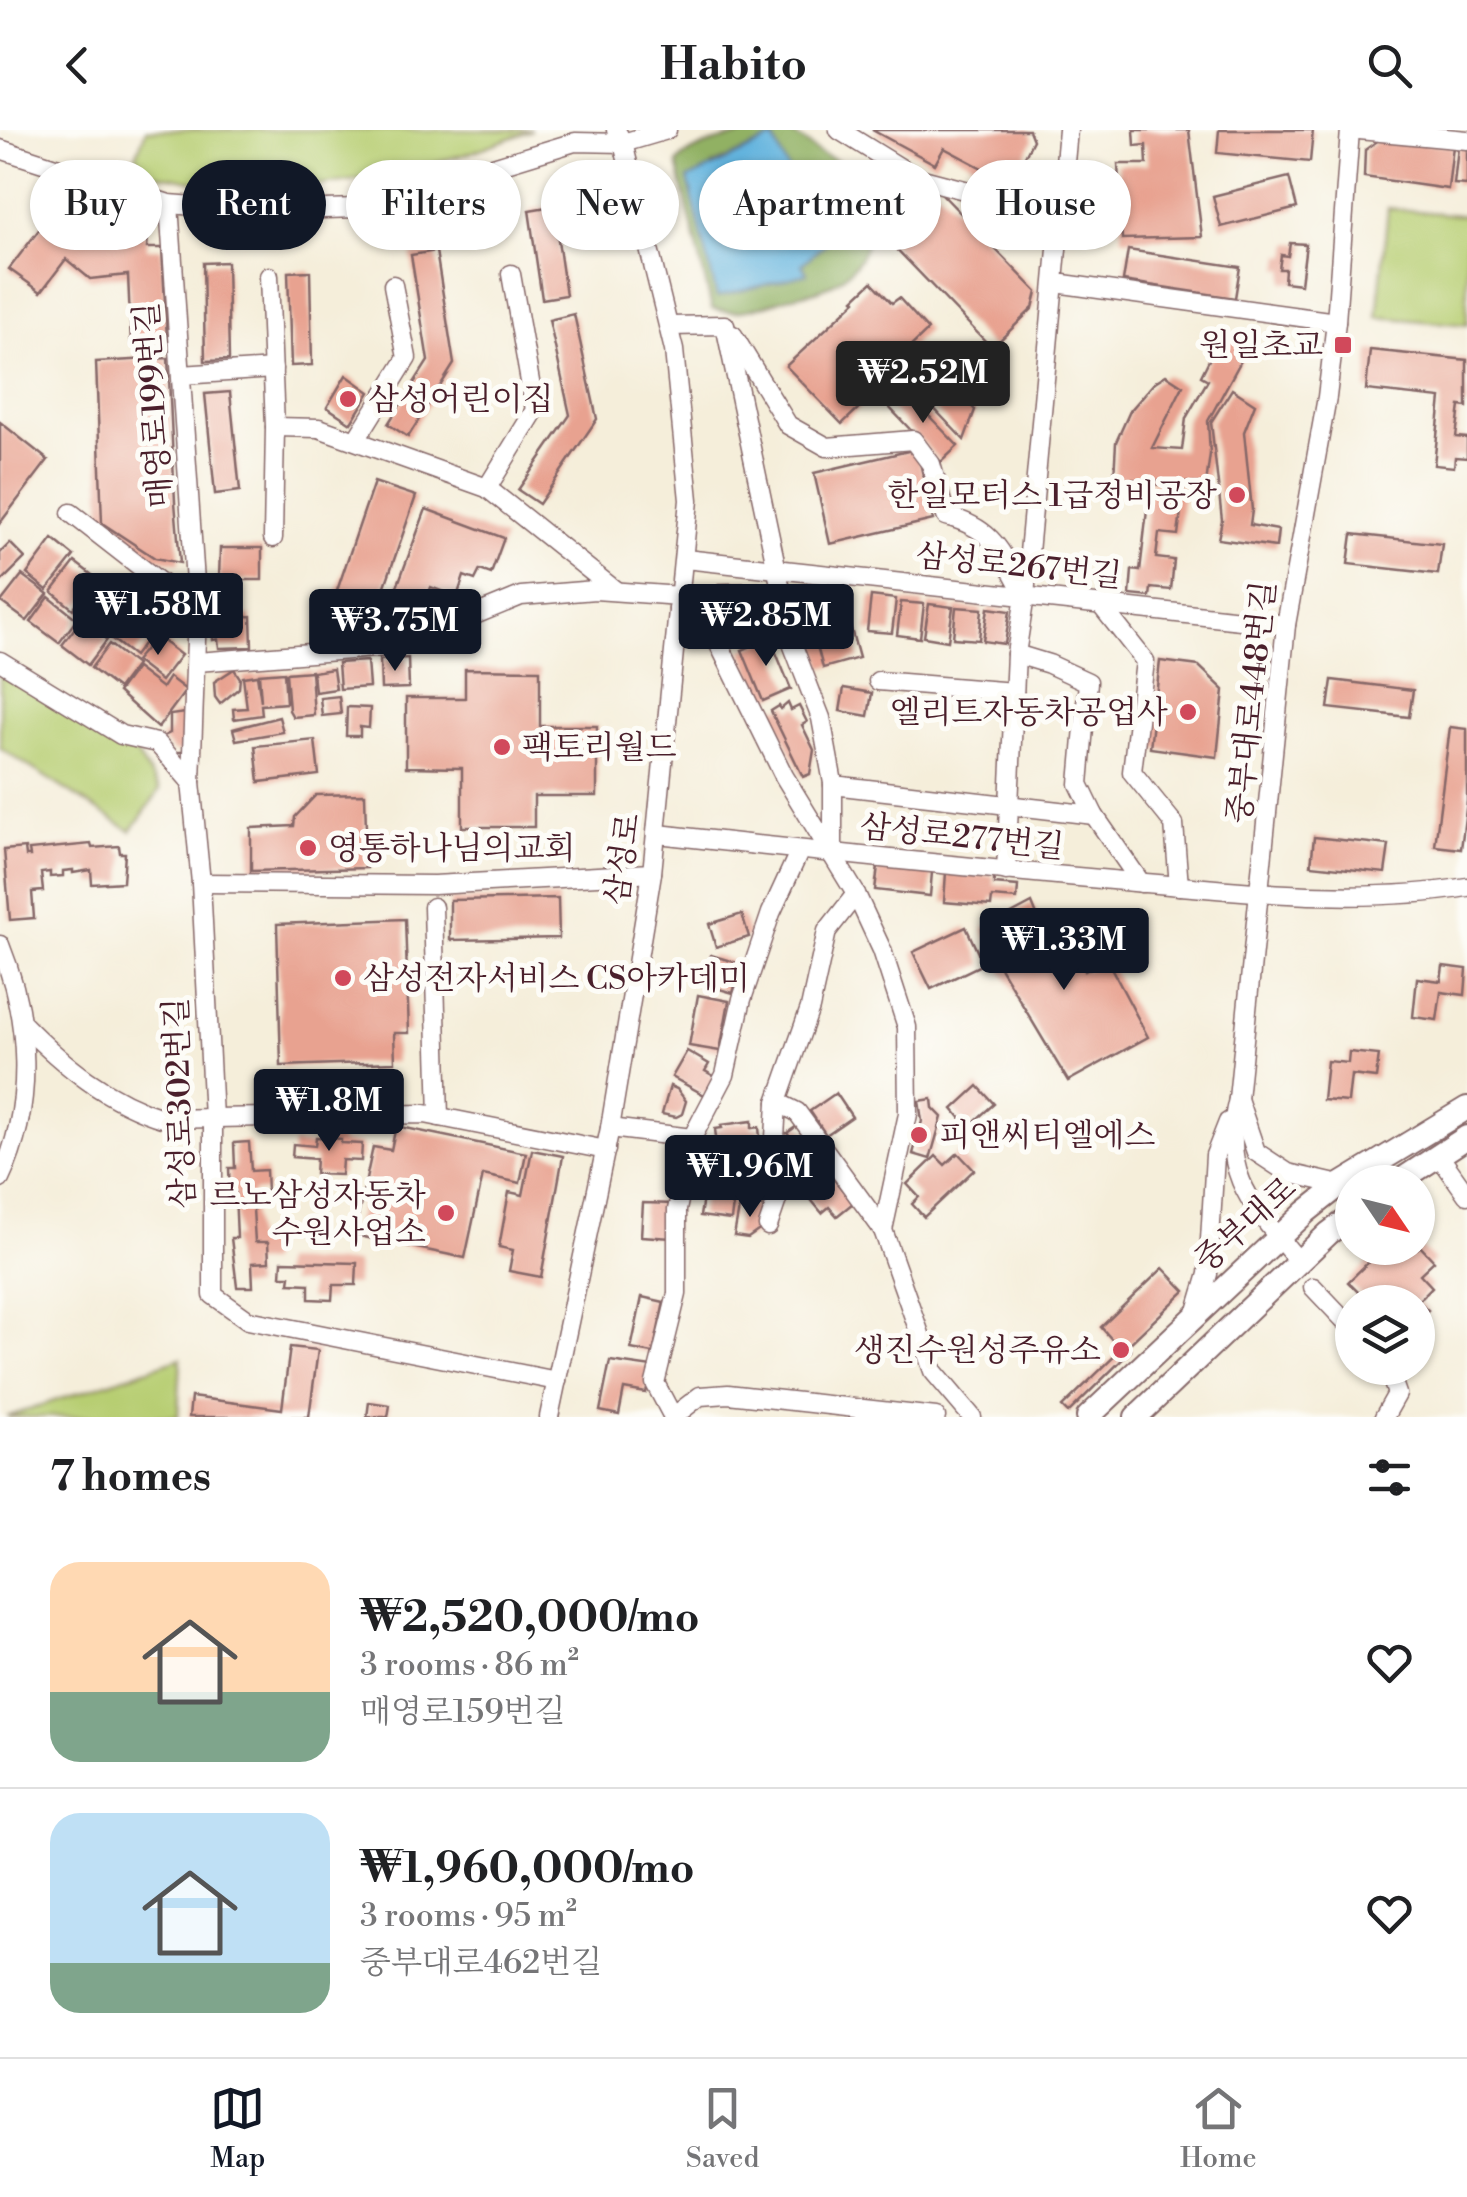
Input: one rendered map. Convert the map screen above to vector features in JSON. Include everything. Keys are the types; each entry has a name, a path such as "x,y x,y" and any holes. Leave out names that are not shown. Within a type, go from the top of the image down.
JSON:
{"main road":[{"name":"중부대로","path":"1373,1165 1467,1108"},
{"path":"1422,1165 1467,1138"},
{"name":"중부대로","path":"1088,1417 1278,1236 1335,1189"},
{"name":"중부대로","path":"1136,1417 1335,1229"},
{"path":"1173,1382 1172,1368 1232,1306 1234,1297 1224,1286"}],"street":[{"path":"0,150 169,204 260,211 358,208 575,142 667,130"},
{"path":"839,130 916,178 961,189"},
{"path":"1066,160 1068,130"},
{"name":"중부대로448번길","path":"1299,1262 1247,1196 1232,1156 1232,1123 1238,1098 1286,624 1327,397 1336,322 1350,130"},
{"path":"1358,130 1467,140"},
{"name":"삼성로","path":"548,1417 606,1150 658,834 689,500 669,326 620,136"},
{"name":"매영로199번길","path":"169,204 198,611 191,782"},
{"path":"1006,871 1016,654 1058,250"},
{"path":"487,488 535,410 511,274"},
{"path":"269,276 275,427 273,538"},
{"path":"1056,283 1336,322"},
{"path":"356,440 407,358 393,285"},
{"path":"669,326 725,324"},
{"path":"725,324 788,425 828,447 913,440 931,464 946,516 974,523 994,541 1025,596"},
{"path":"725,324 793,646 822,718 833,785 833,853"},
{"path":"181,375 272,368"},
{"path":"275,427 319,428 487,488 616,592"},
{"path":"72,513 198,611"},
{"name":"삼성로267번길","path":"685,559 1286,624"},
{"path":"197,662 399,646 521,596 616,592 678,602 704,612 784,776 856,894 882,950 907,1027 908,1114 882,1230"},
{"path":"1100,604 1145,660 1132,772 1174,824 1178,886"},
{"path":"1016,654 1088,682 1078,784 1094,815 1141,883"},
{"path":"0,661 120,735 157,744 191,782"},
{"path":"878,681 1014,692"},
{"name":"삼성로302번길","path":"191,782 201,883 213,1118 213,1295 248,1320 557,1381"},
{"path":"833,785 1094,815"},
{"name":"삼성로277번길","path":"658,834 1260,894 1419,895 1467,887"},
{"path":"800,850 771,913 742,999 725,1076 692,1138 677,1210 677,1294 655,1383 673,1417 700,1396 728,1394 936,1417"},
{"path":"201,883 434,885 652,873"},
{"path":"768,1226 783,1182 774,1156 777,1102 810,1008 827,932 856,894"},
{"path":"433,907 439,1117"},
{"path":"0,945 22,1023 26,1055 12,1153 0,1179"},
{"path":"22,1023 84,1079 141,1112 165,1119 425,1114 606,1150"},
{"path":"1238,1098 1256,1152 1288,1173 1335,1184"},
{"path":"1197,1312 1208,1274 1215,1156 1238,1098"},
{"path":"777,1102 797,1112 882,1230 933,1370 972,1417"},
{"path":"610,1128 692,1138"},
{"path":"1438,1154 1467,1195"},
{"path":"1313,1287 1319,1242"},
{"path":"1274,1285 1293,1282 1313,1287 1335,1310"},
{"path":"1384,1417 1397,1394 1394,1385"}],"green space":[{"path":"146,130 532,130 444,160 346,160 346,181 326,185 326,160 182,160 182,179 162,176 162,160 139,160 136,156"},
{"path":"779,131 836,160 784,160 773,139 726,160 699,160 699,250 787,250 807,273 802,264 818,250 864,250 841,278 824,288 750,310 712,309 679,162 706,145"},
{"path":"1388,208 1467,216 1467,325 1377,317"},
{"path":"0,665 135,752 160,790 131,831 0,748"},
{"path":"181,1358 178,1417 7,1417"}],"water":[{"path":"773,138 784,160 727,160"},
{"path":"699,174 699,224 688,179"},
{"path":"705,250 818,250 802,264 807,274 717,297"}],"building":[{"path":"872,130 1029,130 1033,140 1024,158 1028,160 967,160 944,148 937,160 928,160"},
{"path":"1134,130 1189,130 1202,237 1131,239 1131,164 1147,164 1146,145 1135,146"},
{"path":"1219,130 1313,130 1310,162 1217,153"},
{"path":"1380,139 1453,146 1448,189 1364,177 1365,150"},
{"path":"1458,147 1467,148 1467,185 1454,184"},
{"path":"1289,177 1297,208 1221,227 1213,196"},
{"path":"941,193 961,214 961,250 996,250 1037,292 1033,308 992,348 898,250 941,250"},
{"path":"541,208 541,250 559,250 566,295 542,299 529,210"},
{"path":"30,242 30,250 162,248 167,340 131,344 128,275 90,279 66,259 41,292 9,269"},
{"path":"1290,243 1306,244 1301,284 1284,282 1285,269 1279,269 1281,255 1288,256"},
{"path":"1128,250 1240,267 1235,298 1123,281"},
{"path":"436,251 454,364 408,437 388,424 428,361 411,255"},
{"path":"227,262 229,360 205,361 203,263"},
{"path":"310,271 312,365 291,366 288,272"},
{"path":"872,282 892,303 899,298 928,330 878,378 884,384 842,424 786,366"},
{"path":"574,314 597,419 539,504 518,490 570,415 549,320"},
{"path":"1223,332 1249,346 1208,421 1210,454 1206,484 1114,478 1116,442 1130,411 1166,375 1183,386 1152,448 1182,450 1186,418 1208,380 1201,376"},
{"path":"1370,350 1467,360 1467,407 1460,406 1456,437 1467,438 1467,458 1455,457 1454,467 1434,465 1441,398 1366,390"},
{"path":"168,358 180,563 155,558 102,523 96,362"},
{"path":"928,360 975,410 964,440 907,380"},
{"name":"삼성어린이집","path":"346,375 370,392 351,423 327,407"},
{"path":"1232,389 1255,404 1244,432 1250,525 1278,530 1276,547 1218,539 1222,520 1211,422"},
{"path":"904,390 958,446 941,462 888,406"},
{"path":"230,392 240,491 215,494 205,394"},
{"path":"0,422 48,460 0,523"},
{"path":"917,449 933,520 830,544 814,473"},
{"path":"374,482 416,496 364,647 347,642 351,632 326,623"},
{"path":"1150,484 1184,487 1178,535 1159,533 1156,558 1174,560 1171,590 1151,588 1150,597 1130,595 1132,570 1140,571"},
{"path":"426,509 504,538 491,574 480,570 475,580 464,576 457,597 431,587 412,638 382,627"},
{"path":"1352,534 1442,544 1438,574 1348,564"},
{"path":"53,539 74,556 47,590 27,574"},
{"path":"10,543 25,558 0,583 0,553"},
{"path":"220,548 262,548 262,580 219,580"},
{"path":"75,562 100,581 73,609 52,592"},
{"path":"22,575 48,594 27,621 1,602"},
{"path":"759,583 775,624 736,637 719,584"},
{"path":"100,585 126,604 108,628 105,625 101,630 79,613"},
{"path":"840,589 859,658 823,668 804,598"},
{"path":"871,596 896,599 892,633 867,631"},
{"path":"49,597 77,619 59,643 31,622"},
{"path":"901,602 924,604 920,638 897,635"},
{"path":"929,604 953,607 948,641 924,637"},
{"path":"956,607 982,609 979,640 953,638"},
{"path":"128,608 155,628 134,656 108,636"},
{"path":"988,608 1010,611 1005,644 983,641"},
{"path":"237,611 237,617 251,616 252,647 219,648 218,639 213,640 212,616"},
{"path":"81,620 107,640 88,665 62,645"},
{"path":"156,636 181,655 161,681 135,661"},
{"path":"770,638 791,689 763,701 742,650"},
{"path":"109,644 136,665 118,689 91,668"},
{"path":"408,658 409,688 381,689 380,660"},
{"path":"367,661 369,687 340,689 338,663"},
{"path":"1160,661 1199,666 1224,690 1217,757 1150,748"},
{"path":"136,668 162,688 169,677 186,690 158,728 118,692"},
{"path":"234,669 240,678 239,688 220,704 214,682"},
{"path":"333,669 336,689 315,692 313,672"},
{"name":"팩토리월드","path":"465,669 540,670 540,726 597,726 597,796 534,796 534,827 462,827 462,768 406,767 406,698 465,698"},
{"path":"311,671 314,715 293,717 286,673"},
{"path":"284,672 286,703 261,705 262,715 234,719 233,709 247,708 243,677 257,675 261,701 259,674"},
{"path":"1332,680 1413,690 1409,717 1328,708"},
{"path":"844,688 872,693 868,716 840,711"},
{"path":"339,696 341,714 322,716 320,698"},
{"path":"788,703 791,710 799,706 807,722 802,725 814,750 810,774 803,777 771,711"},
{"path":"347,707 370,708 369,728 360,727 360,736 346,736"},
{"path":"186,713 188,752 174,752 160,738 170,733 170,715"},
{"path":"279,717 283,732 236,740 233,729"},
{"path":"1450,727 1467,729 1467,801 1461,849 1435,846"},
{"path":"315,740 319,775 259,782 255,746"},
{"name":"영통하나님의교회","path":"365,794 367,868 251,871 251,828 294,826 295,817 316,795"},
{"path":"1314,837 1389,845 1385,873 1311,865"},
{"path":"91,844 92,848 119,846 120,853 125,853 123,882 92,884 91,870 63,871 63,876 50,877 50,872 41,873 43,891 32,892 34,918 10,920 4,850 25,848 26,856 30,856 29,850"},
{"path":"878,866 932,872 930,896 875,890"},
{"path":"946,872 994,876 994,884 1018,886 1017,899 992,897 991,906 944,902"},
{"path":"558,898 559,938 450,940 450,900"},
{"path":"1032,903 1042,928 1057,921 1085,971 1107,960 1148,1037 1068,1081 1001,969 983,929"},
{"path":"742,914 749,937 716,947 709,924"},
{"name":"삼성전자서비스 CS아카데미","path":"405,919 409,1033 394,1033 395,1062 281,1066 277,924"},
{"path":"966,927 983,964 931,989 913,952"},
{"path":"711,955 741,964 733,993 702,984"},
{"path":"1443,966 1467,969 1465,995 1441,992 1437,1020 1413,1017 1417,978 1441,981"},
{"path":"698,995 729,1001 720,1051 689,1046"},
{"path":"687,1051 709,1064 705,1071 721,1080 710,1098 672,1077"},
{"path":"1349,1052 1379,1055 1376,1078 1351,1075 1348,1102 1323,1100 1327,1061 1348,1063"},
{"path":"670,1086 686,1101 682,1114 676,1117 662,1114"},
{"path":"978,1086 994,1104 968,1127 953,1109"},
{"path":"836,1093 852,1117 826,1135 810,1111"},
{"path":"932,1099 933,1108 942,1117 930,1159 913,1154 922,1121 919,1101"},
{"path":"752,1121 752,1128 759,1127 761,1149 718,1154 715,1129"},
{"path":"800,1124 823,1154 800,1171 780,1145 790,1137 787,1133"},
{"path":"396,1126 526,1153 520,1183 483,1175 465,1258 354,1235 373,1147 391,1150"},
{"path":"316,1137 362,1144 361,1161 342,1160 341,1175 315,1174 316,1159 292,1157 293,1144 315,1146"},
{"path":"249,1142 251,1171 266,1170 267,1191 252,1192 255,1242 268,1242 269,1262 252,1263 253,1287 237,1287 231,1238 237,1238 235,1192 230,1193 229,1168 235,1168 234,1143"},
{"path":"532,1150 563,1156 541,1277 509,1271 513,1250 499,1247 509,1192 523,1195"},
{"path":"958,1153 974,1170 924,1217 912,1204 919,1197 907,1184 936,1156 945,1165"},
{"path":"709,1163 735,1166 732,1190 706,1187"},
{"path":"827,1171 853,1203 837,1216 829,1207 822,1213 803,1190"},
{"path":"744,1176 775,1184 773,1202 741,1198"},
{"path":"704,1192 734,1196 731,1220 700,1216"},
{"path":"643,1203 674,1204 672,1238 641,1236"},
{"path":"740,1203 768,1207 765,1226 748,1238 734,1236"},
{"path":"282,1261 357,1263 356,1285 333,1285 332,1300 309,1299 309,1284 289,1283 290,1276 281,1276"},
{"path":"1366,1265 1430,1265 1420,1274 1430,1285 1348,1282"},
{"path":"1163,1268 1185,1291 1127,1346 1131,1351 1068,1413 1062,1407 1121,1350 1101,1327"},
{"path":"642,1297 664,1302 653,1353 631,1349"},
{"path":"290,1347 318,1350 309,1417 189,1417 191,1397 282,1409"},
{"path":"610,1361 652,1367 646,1393 624,1389 619,1415 600,1411"},
{"path":"369,1402 390,1405 388,1417 367,1417"}],"place":[{"name":"원일초교","path":"1343,345"},
{"name":"삼성어린이집","path":"348,399"},
{"name":"한일모터스 1급정비공장","path":"1237,495"},
{"name":"엘리트자동차공업사","path":"1188,712"},
{"name":"팩토리월드","path":"502,747"},
{"name":"영통하나님의교회","path":"308,848"},
{"name":"삼성전자서비스 CS아카데미","path":"343,978"},
{"name":"피앤씨티엘에스","path":"919,1135"},
{"name":"르노삼성자동차 수원사업소","path":"446,1213"},
{"name":"생진수원성주유소","path":"1121,1350"}]}
